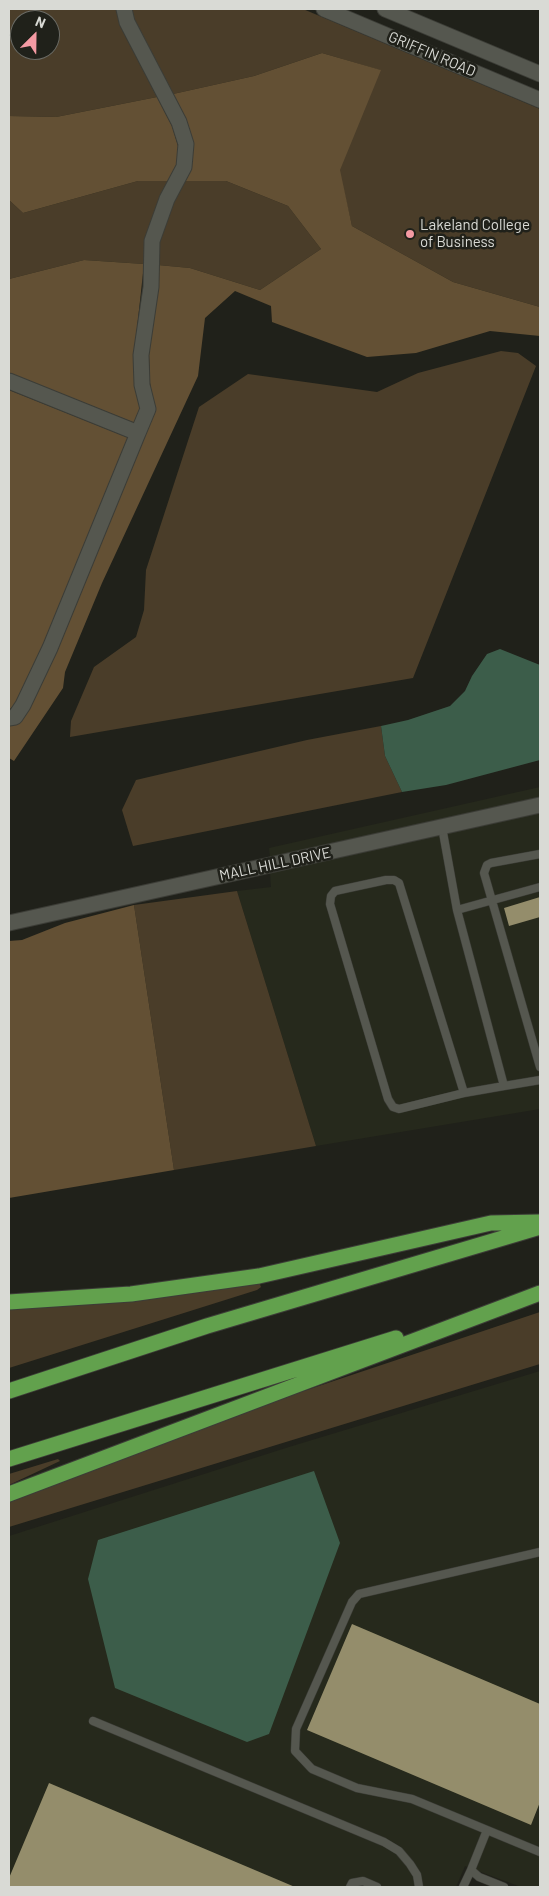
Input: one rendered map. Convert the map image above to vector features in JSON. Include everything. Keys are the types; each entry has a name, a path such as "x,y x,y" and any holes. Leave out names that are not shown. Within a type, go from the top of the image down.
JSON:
{"highway":[{"path":"9,1302 131,1294 259,1276 491,1223 540,1222"},
{"path":"9,1391 207,1326 540,1227"},
{"path":"9,1459 540,1293"},
{"path":"9,1494 540,1293"}],"street":[{"path":"9,718 15,717 23,706 50,648 148,409 142,385 141,355 150,287 152,241 167,199 184,167 186,144 179,122 127,22 124,9"},
{"name":"GRIFFIN ROAD","path":"324,9 540,100"},
{"name":"GRIFFIN ROAD","path":"385,9 540,74"},
{"path":"9,381 138,433"},
{"name":"MALL HILL DRIVE","path":"9,923 540,805"}],"lane":[{"path":"442,827 457,910 504,1086"},
{"path":"540,854 487,865 484,873 540,1067"},
{"path":"464,1093 400,884 394,880 386,880 335,891 331,896 330,904 393,1107 399,1109 464,1093 540,1080"},
{"path":"457,910 540,887"},
{"path":"540,1552 359,1594 352,1602 296,1729 295,1751 312,1769 357,1788 412,1799 540,1852"},
{"path":"93,1721 384,1842 400,1851 417,1875 419,1887"},
{"path":"463,1887 487,1830"},
{"path":"471,1870 479,1877 504,1887"},
{"path":"350,1887 352,1883 363,1881 377,1887"}],"shaded area":[{"path":"9,9 116,9 120,26 157,97 56,117 9,116"},
{"path":"131,9 303,9 540,109 540,307 453,282 352,226 339,170 380,70 322,53 254,76 173,94 133,19"},
{"path":"322,53 381,70 340,170 352,226 453,282 540,307 540,336 490,331 416,353 367,357 272,322 271,306 235,291 205,318 198,376 102,583 65,672 63,688 14,761 9,758 9,726 16,724 155,412 150,383 149,355 158,265 190,268 260,290 321,249 288,206 226,181 185,181 193,141 185,118 173,94 254,76"},
{"path":"157,97 172,126 178,146 177,165 169,181 138,181 23,213 9,200 9,116 56,117"},
{"path":"138,181 169,181 145,239 144,264 84,260 9,279 9,200 23,213"},
{"path":"185,181 226,181 288,206 321,249 260,290 190,268 158,265 159,242 174,202"},
{"path":"84,260 144,264 134,356 140,409 135,423 9,373 9,279"},
{"path":"501,351 518,353 536,366 413,678 70,737 71,721 94,667 136,637 144,610 146,570 199,407 248,374 377,392 418,373"},
{"path":"9,390 129,438 43,645 17,702 9,710"},
{"path":"500,649 540,665 540,760 446,785 402,792 385,756 381,726 408,720 450,706 465,691 472,676 487,654"},
{"path":"381,726 385,756 402,792 133,846 122,810 136,780 307,740"},
{"path":"540,787 540,797 270,857 269,848"},
{"path":"540,813 540,1109 316,1146 237,891 271,887 270,873"},
{"path":"237,891 316,1146 174,1170 134,905"},
{"path":"134,905 174,1170 9,1198 9,941 22,940 65,923"},
{"path":"259,1282 261,1287 257,1290 9,1368 9,1306 155,1298"},
{"path":"540,1312 540,1364 9,1527 9,1498 244,1411"},
{"path":"540,1371 540,1887 521,1887 465,1866 456,1887 9,1887 9,1536 289,1447"},
{"path":"58,1459 60,1461 9,1485 9,1474"},
{"path":"314,1471 340,1543 269,1734 247,1742 115,1688 88,1579 98,1540"}],"building":[{"path":"540,897 540,917 509,926 504,908"},
{"path":"352,1624 540,1704 540,1802 531,1825 307,1730"},
{"path":"49,1783 295,1887 9,1887 9,1878"}],"place":[{"name":"Lakeland College of Business","path":"410,234"}]}
